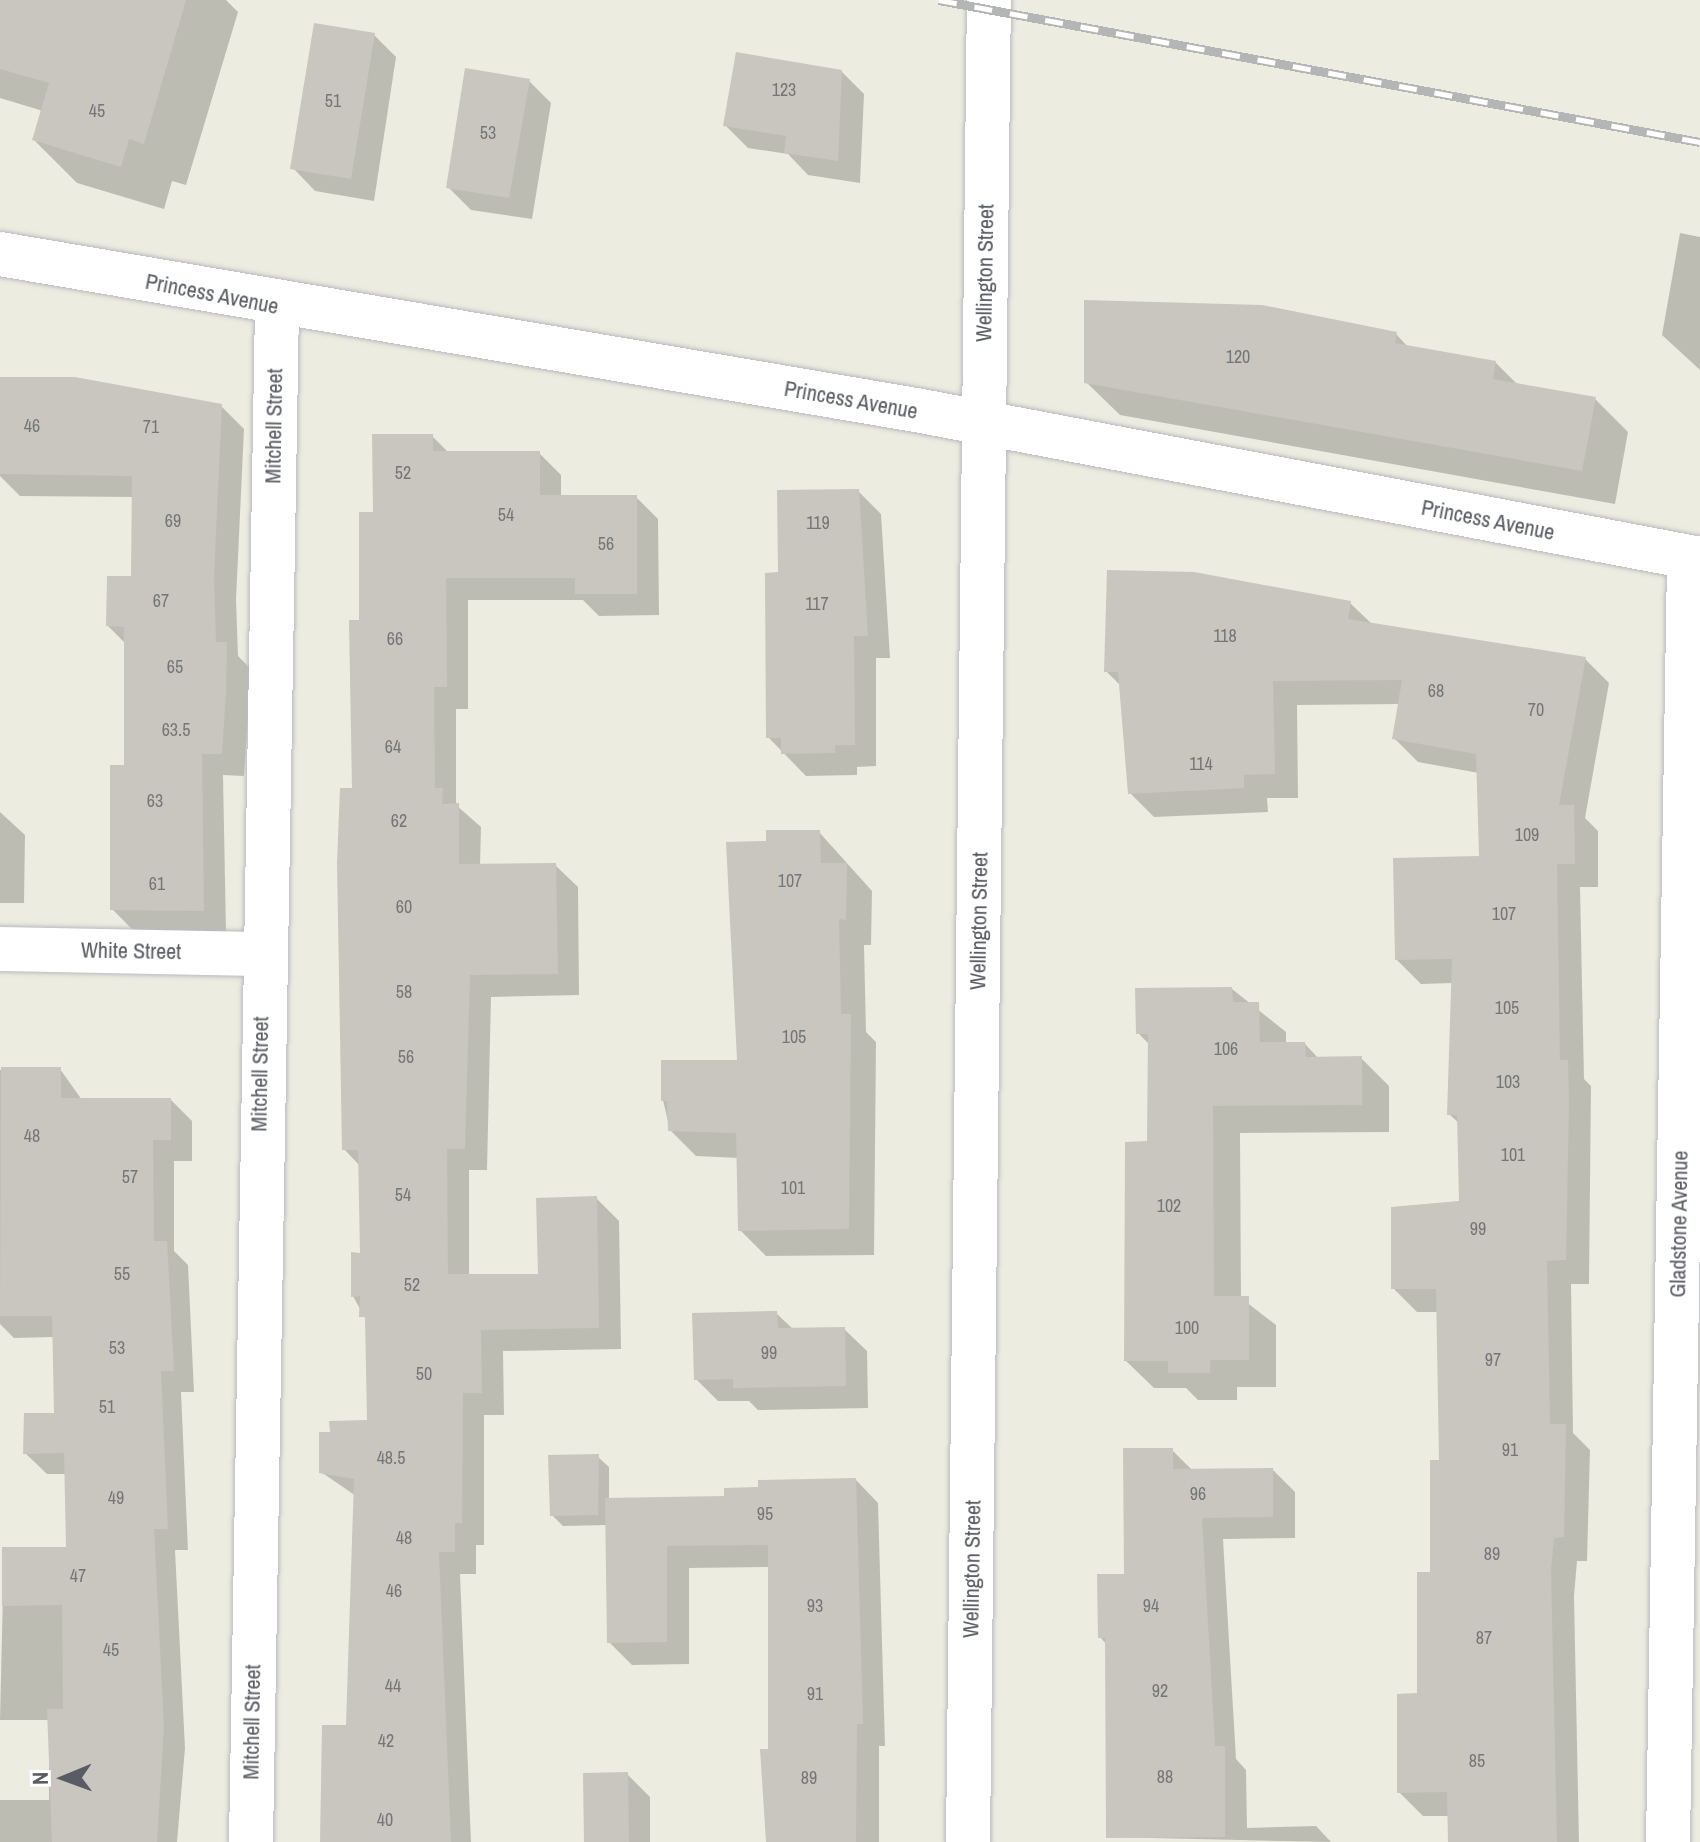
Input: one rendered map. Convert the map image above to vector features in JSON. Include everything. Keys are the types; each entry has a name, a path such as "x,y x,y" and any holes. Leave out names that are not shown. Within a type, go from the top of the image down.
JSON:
{"street":[{"name":"Wellington Street","path":"968,1842 989,0"},
{"name":"Princess Avenue","path":"0,254 277,306 982,426 1695,558"},
{"name":"Mitchell Street","path":"251,1842 261,954 277,306"},
{"name":"Gladstone Avenue","path":"1668,1842 1695,558"},
{"name":"White Street","path":"0,949 261,954"}],"building":[{"path":"0,0 186,0 144,144 129,139 121,167 32,140 49,83 0,69"},
{"path":"314,23 375,33 351,179 290,169"},
{"path":"736,52 842,70 838,161 784,153 786,136 723,126"},
{"path":"465,68 530,79 509,198 446,188"},
{"path":"1084,300 1262,305 1397,332 1395,343 1496,361 1493,379 1596,397 1582,471 1084,383"},
{"path":"0,377 75,377 222,404 214,576 216,642 227,642 226,693 222,754 202,754 204,911 110,910 110,765 124,765 124,627 106,626 107,576 131,576 132,476 0,474"},
{"path":"372,434 433,434 433,451 540,451 540,495 637,495 637,594 575,594 575,578 446,578 447,687 434,687 435,788 443,788 442,804 459,803 459,864 556,863 558,974 470,975 465,1149 447,1149 448,1274 538,1274 536,1198 597,1196 599,1328 481,1330 482,1393 463,1393 462,1523 455,1523 455,1552 439,1552 451,1842 320,1842 322,1725 346,1725 354,1479 319,1473 319,1432 330,1432 329,1421 367,1420 365,1317 359,1317 360,1296 351,1297 351,1252 360,1253 358,1150 342,1150 337,863 340,788 352,788 349,620 359,620 359,512 373,512"},
{"path":"859,489 868,636 854,636 855,745 835,745 835,753 781,754 781,738 766,738 765,573 778,572 777,490"},
{"path":"1107,570 1194,572 1351,601 1348,619 1586,657 1559,805 1574,805 1575,864 1557,864 1560,1060 1568,1060 1569,1103 1566,1260 1547,1261 1550,1424 1566,1424 1564,1537 1554,1538 1551,1570 1557,1842 1448,1842 1447,1792 1397,1793 1397,1694 1417,1693 1417,1572 1430,1572 1430,1460 1439,1460 1436,1289 1391,1289 1391,1207 1459,1201 1457,1115 1447,1115 1452,959 1395,960 1393,858 1479,856 1476,754 1392,739 1402,680 1273,681 1275,774 1244,775 1244,788 1128,794 1118,672 1104,672"},
{"path":"766,830 820,830 821,863 847,863 846,920 839,919 841,1014 851,1014 849,1229 738,1231 736,1133 668,1131 667,1101 661,1101 661,1060 737,1060 726,842 766,841"},
{"path":"1232,987 1233,1002 1259,1002 1260,1042 1305,1042 1306,1057 1362,1056 1362,1105 1213,1106 1214,1296 1249,1296 1249,1360 1210,1360 1210,1373 1168,1373 1168,1361 1124,1361 1125,1142 1147,1141 1148,1034 1136,1034 1135,988"},
{"path":"1,1067 61,1067 61,1098 171,1098 171,1140 153,1140 154,1241 167,1241 174,1371 161,1371 168,1529 154,1529 164,1726 157,1842 52,1842 47,1709 63,1709 62,1605 2,1606 2,1547 66,1547 64,1453 23,1454 24,1413 54,1413 52,1316 0,1316"},
{"path":"777,1311 778,1328 845,1327 846,1386 733,1388 733,1379 694,1380 692,1313"},
{"path":"1123,1448 1173,1448 1173,1469 1273,1468 1273,1517 1202,1518 1215,1746 1225,1746 1225,1837 1106,1838 1105,1638 1098,1638 1097,1574 1124,1574"},
{"path":"599,1454 598,1515 550,1516 548,1455"},
{"path":"856,1478 863,1724 857,1724 856,1842 766,1842 760,1749 768,1749 768,1545 667,1546 667,1642 607,1643 605,1498 724,1496 724,1488 758,1487 758,1480"},
{"path":"628,1772 629,1842 584,1842 583,1773"}],"railway":[{"path":"939,0 1700,142"}]}
